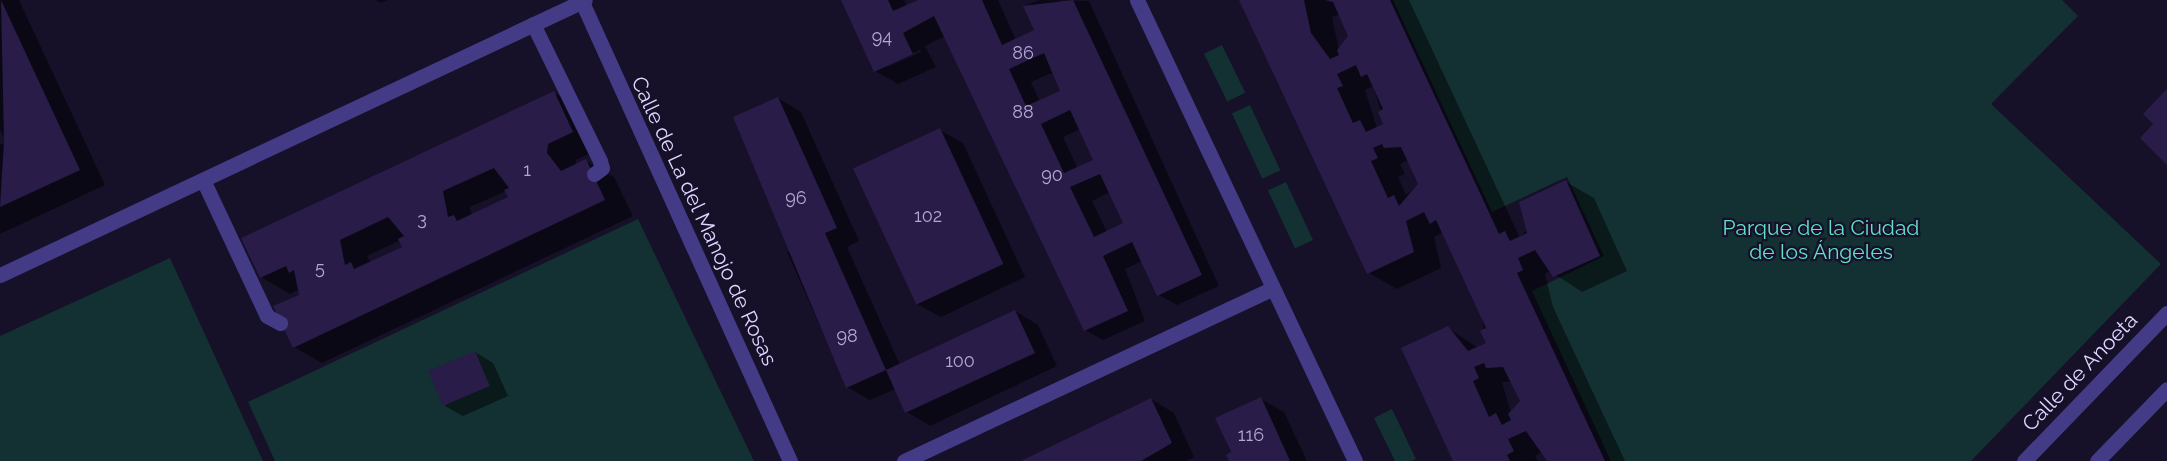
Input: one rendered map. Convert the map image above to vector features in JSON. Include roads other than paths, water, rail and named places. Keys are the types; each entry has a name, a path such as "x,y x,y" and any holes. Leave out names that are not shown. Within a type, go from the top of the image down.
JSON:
{"street":[{"path":"1137,0 1355,461"},
{"path":"0,275 584,1"},
{"name":"Calle de La del Manojo de Rosas","path":"584,1 789,461"},
{"path":"533,24 600,161 602,168 594,174"},
{"path":"203,180 267,316 279,323"},
{"path":"904,461 1272,289"},
{"name":"Calle de Anoeta","path":"2024,461 2167,313"},
{"path":"2097,461 2167,389"}],"park label":[{"name":"Parque de la Ciudad de los Ángeles","path":"1821,240"}]}
